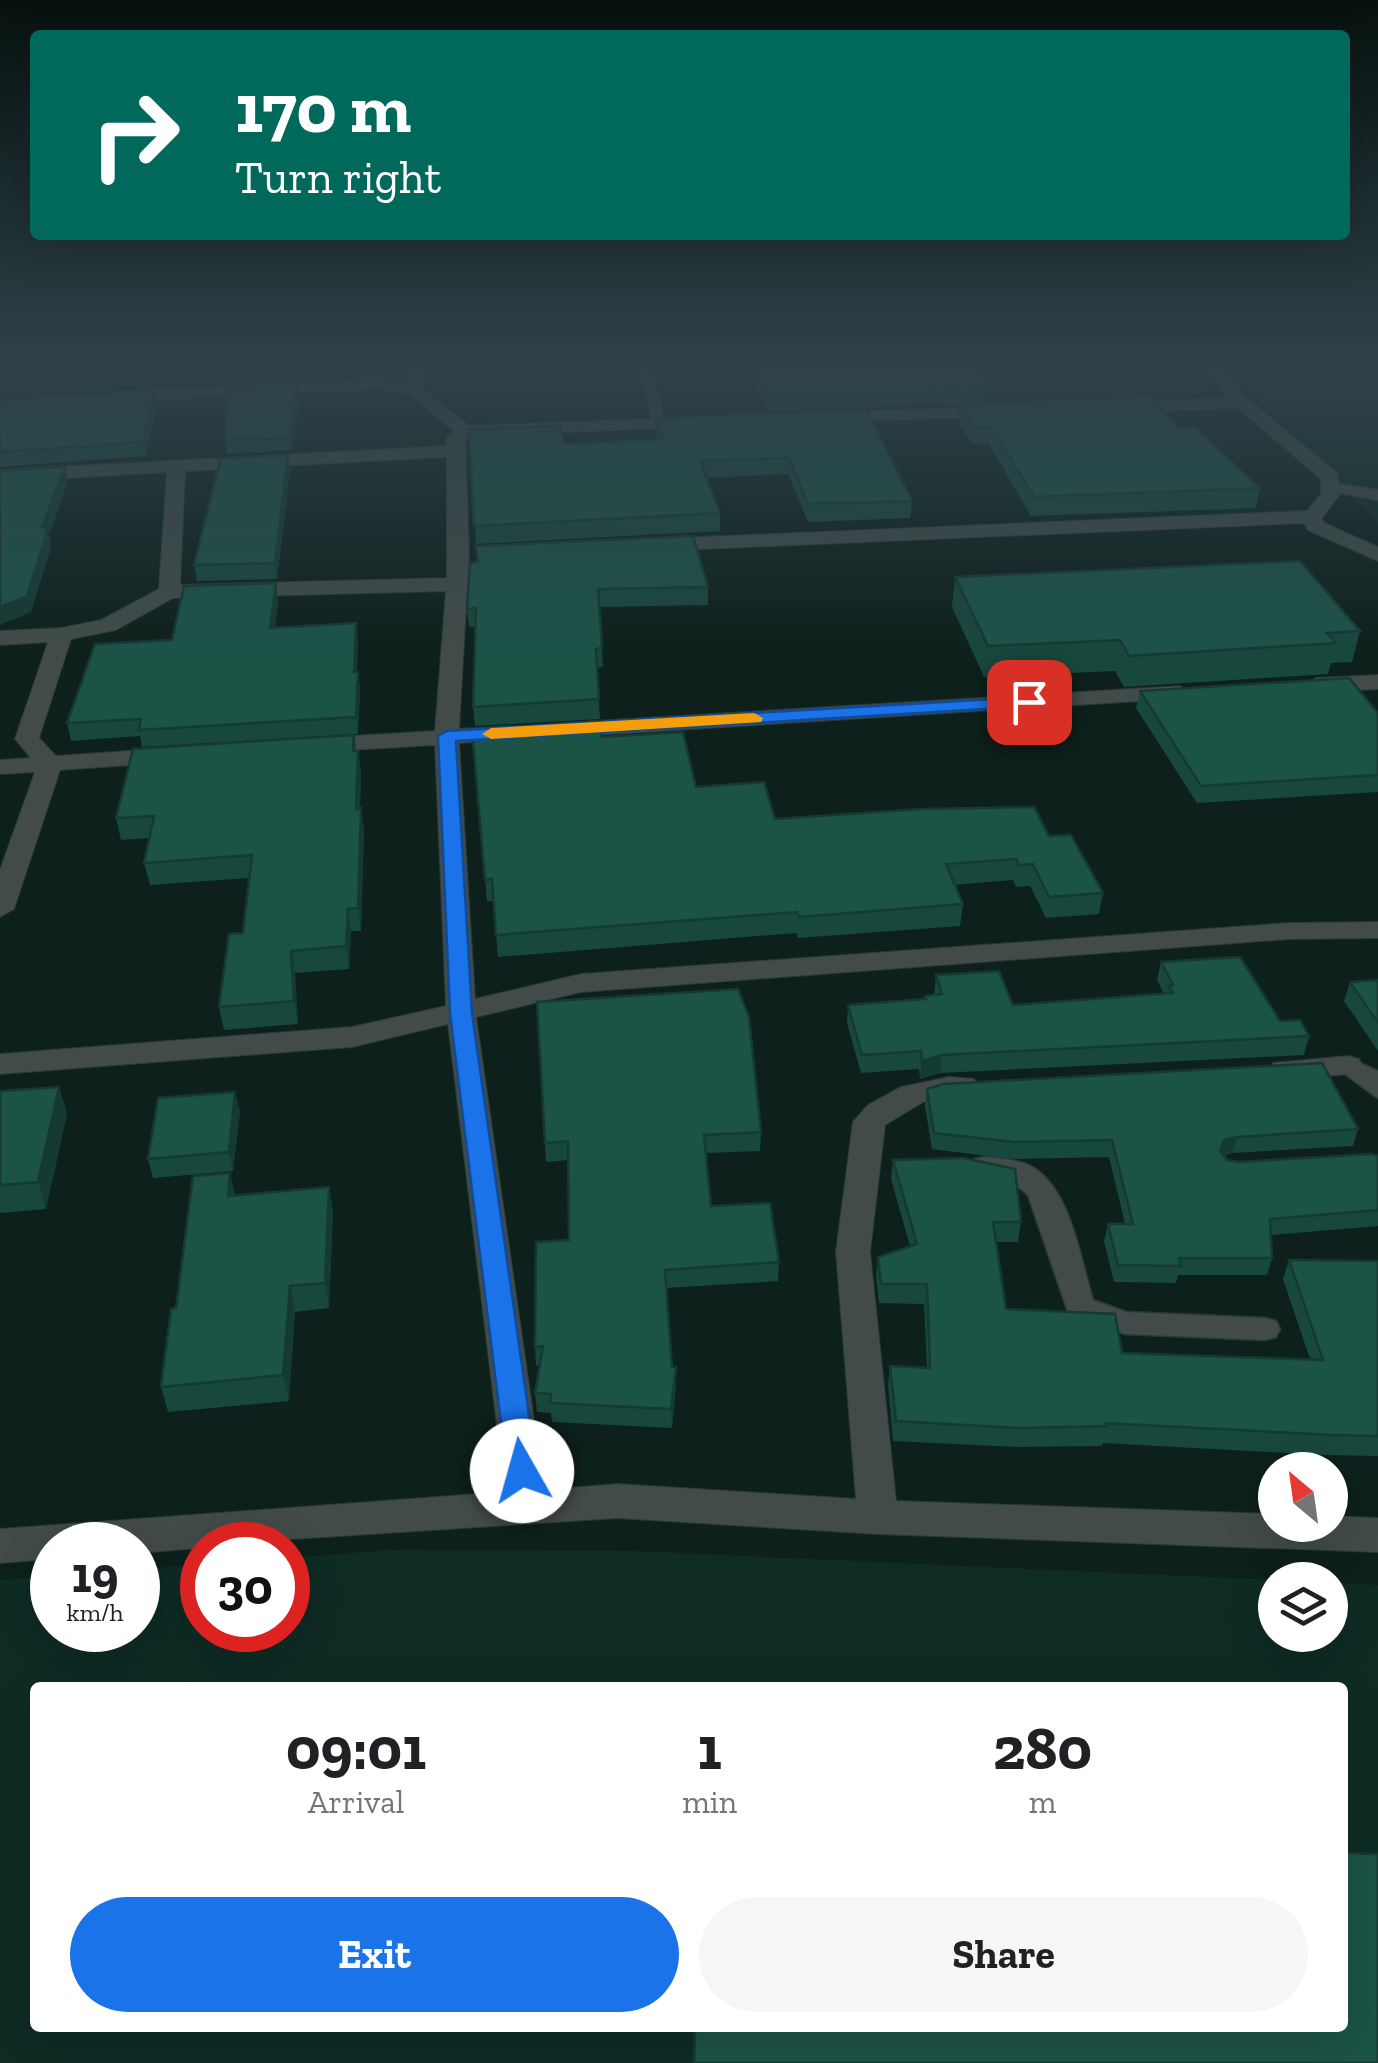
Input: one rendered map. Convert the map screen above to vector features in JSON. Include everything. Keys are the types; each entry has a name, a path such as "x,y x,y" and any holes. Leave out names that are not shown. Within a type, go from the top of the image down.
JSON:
{"street":[{"path":"0,476 226,463"},
{"path":"463,463 469,553 457,584 447,736 461,1013 527,1509"},
{"path":"638,546 1312,517 1327,503 1334,488 1330,477 1314,463"},
{"path":"170,592 176,468"},
{"path":"1312,517 1315,526 1324,532 1378,555"},
{"path":"0,638 62,635 108,625 170,592 457,584"},
{"path":"50,764 26,739 62,635"},
{"path":"1299,686 1378,682"},
{"path":"288,747 1200,692"},
{"path":"0,767 189,754"},
{"path":"0,910 50,764"},
{"path":"0,1064 352,1037 582,983 1289,931 1378,930"},
{"path":"1251,1071 1348,1066"},
{"path":"878,1517 854,1252 874,1163 869,1122 907,1094 940,1087 998,1084"},
{"path":"0,1546 616,1501 878,1517 1378,1535"}],"lane":[{"path":"1334,488 1378,495"},
{"path":"1348,1066 1366,1073 1378,1089"},
{"path":"962,1166 1000,1166 1028,1176 1042,1192 1080,1307 1125,1323 1265,1330"}],"shaded area":[{"path":"1320,463 1378,463 1378,523"},
{"path":"390,1550 637,1551 1258,1579 1258,1652 1348,1652 1348,1583 1378,1585 1378,2063 0,2063 0,1580 30,1578 30,1652 160,1652 160,1567 180,1566 180,1652 310,1652 310,1556"}],"building":[{"path":"220,463 287,463 275,563 194,565"},
{"path":"471,463 701,463 720,513 474,526"},
{"path":"791,463 893,463 912,501 808,504"},
{"path":"1014,463 1234,463 1260,488 1034,497"},
{"path":"65,467 42,527 47,527 45,539 27,596 0,607 0,471"},
{"path":"693,536 708,587 598,589 602,648 596,649 599,699 473,707 476,608 467,609 470,563 478,562 476,546"},
{"path":"1300,561 1360,631 1327,633 1336,643 1129,656 1120,640 988,646 955,577"},
{"path":"276,583 270,628 356,623 356,717 139,730 141,719 67,723 95,644 172,640 184,586"},
{"path":"1349,678 1378,713 1378,775 1201,786 1140,691"},
{"path":"601,721 602,737 683,732 696,787 764,782 775,819 922,809 1034,807 1049,836 1071,835 1103,893 1049,897 1033,864 1019,865 1016,859 946,864 963,904 799,917 797,912 496,935 492,879 485,880 472,729"},
{"path":"354,735 353,751 358,751 356,809 361,808 358,908 348,909 346,946 291,951 294,1001 219,1007 229,934 243,933 252,855 144,863 154,816 116,818 133,749"},
{"path":"1240,957 1280,1021 1300,1020 1309,1036 942,1055 922,1061 921,1051 862,1055 848,1005 926,999 925,996 942,994 936,975 999,971 1013,1005 1173,993 1161,962"},
{"path":"1378,980 1378,1023 1350,982"},
{"path":"738,989 749,1017 761,1132 704,1135 711,1206 770,1203 779,1262 665,1270 672,1367 676,1367 671,1409 550,1403 551,1394 535,1393 543,1346 535,1347 536,1242 569,1240 568,1141 545,1143 537,1002"},
{"path":"1322,1063 1358,1129 1237,1137 1224,1140 1220,1151 1227,1160 1238,1162 1378,1156 1378,1210 1270,1219 1272,1258 1179,1258 1181,1266 1118,1265 1108,1224 1133,1224 1112,1140 1014,1142 934,1133 927,1089 943,1084"},
{"path":"59,1087 38,1182 0,1185 0,1091"},
{"path":"235,1092 229,1152 148,1159 158,1098"},
{"path":"964,1158 1015,1169 1021,1222 993,1222 1006,1309 1115,1314 1122,1353 1323,1360 1289,1260 1378,1261 1378,1436 1106,1423 1107,1426 1020,1428 896,1421 890,1366 930,1368 927,1284 881,1284 878,1257 917,1244 893,1160"},
{"path":"230,1173 228,1196 329,1187 325,1283 290,1286 283,1375 161,1387 193,1176"},
{"path":"1348,1853 1378,1854 1378,2063 694,2063 695,2032 1348,2032"}],"slow traffic":[{"path":"491,734 754,718"}],"route":[{"path":"522,1471 461,1013 447,736 1029,702"}]}
